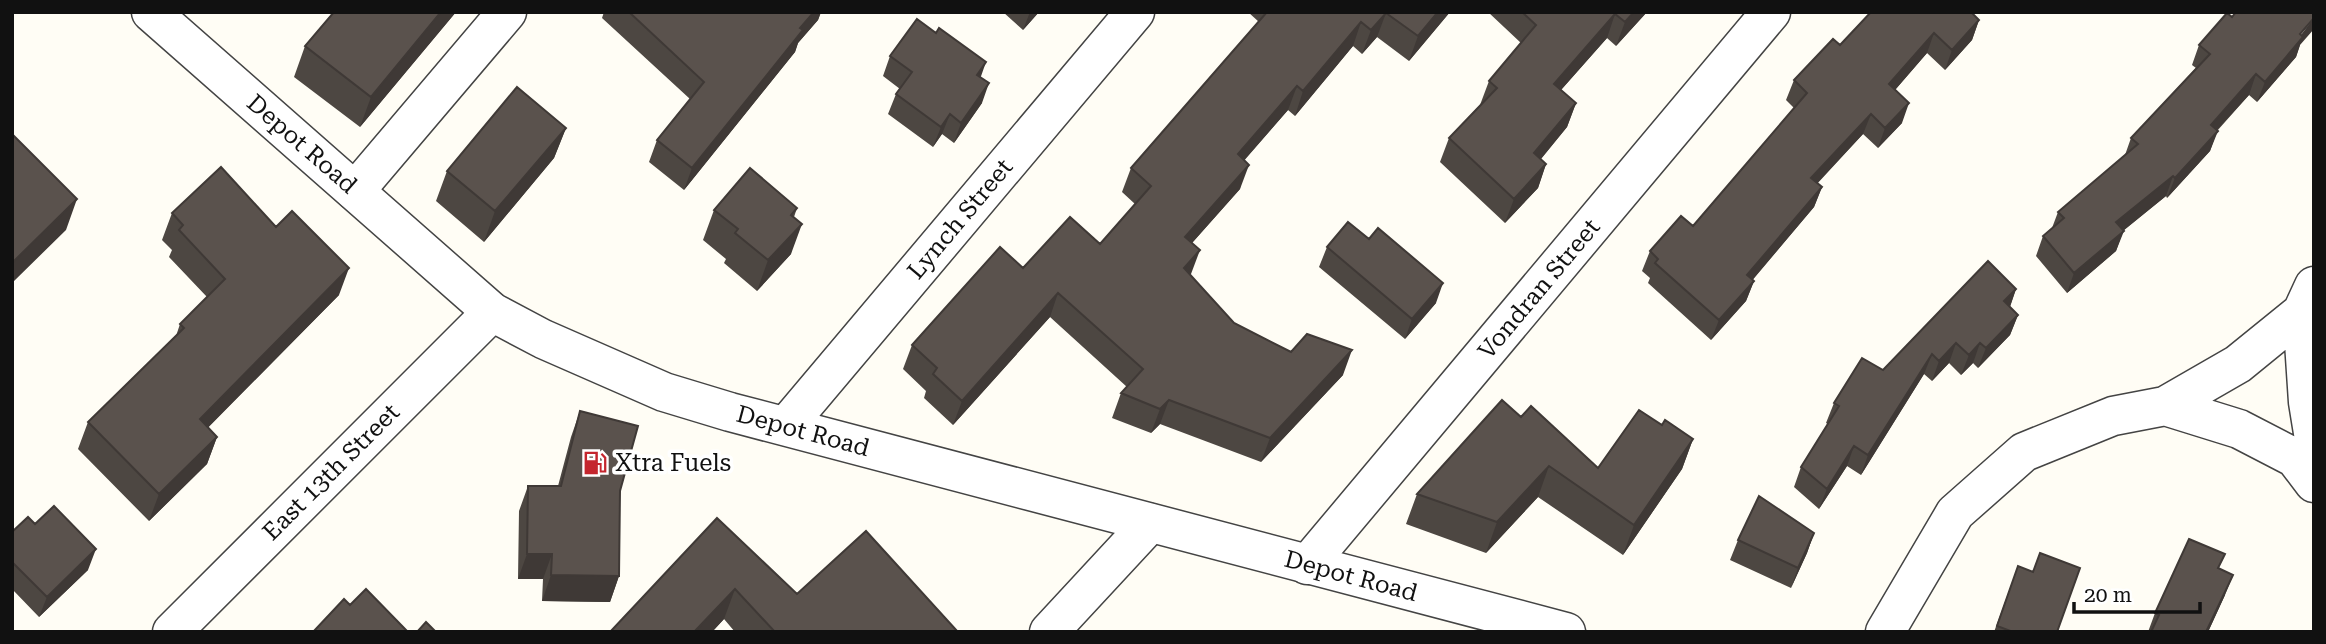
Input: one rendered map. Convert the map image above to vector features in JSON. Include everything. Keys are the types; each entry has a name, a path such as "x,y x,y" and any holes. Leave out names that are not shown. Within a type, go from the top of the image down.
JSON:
{"street":[{"name":"Depot Road","path":"151,12 492,312 543,340 664,392 730,412 1566,632"},
{"path":"355,191 507,12"},
{"name":"Lynch Street","path":"786,426 1135,12"},
{"name":"Vondran Street","path":"1307,565 1770,12"},
{"path":"1885,632 1955,513 2024,452 2113,416 2165,406 2238,364 2308,299"},
{"path":"2308,299 2308,402 2314,439"},
{"name":"East 13th Street","path":"172,632 492,312"},
{"path":"2165,406 2239,429 2295,458 2314,482"},
{"path":"1049,632 1150,523"}],"building":[{"path":"334,12 441,12 371,97 305,46"},
{"path":"629,12 814,12 800,28 803,30 692,168 657,140 704,82"},
{"path":"1267,12 1438,12 1418,36 1386,13 1371,30 1361,22 1303,91 1297,86 1238,154 1249,165 1185,237 1200,250 1184,268 1234,323 1291,352 1307,334 1352,350 1270,438 1169,400 1160,409 1121,393 1143,369 1058,293 962,401 933,374 937,368 912,345 1000,247 1023,268 1070,217 1100,244 1151,186 1131,168"},
{"path":"1522,12 1634,12 1625,22 1615,14 1554,84 1576,103 1534,153 1546,164 1514,199 1449,138 1497,88 1489,81 1536,25"},
{"path":"1871,12 1971,12 1979,20 1952,50 1934,33 1889,84 1909,103 1885,128 1871,114 1811,178 1822,187 1747,275 1754,281 1719,320 1655,263 1658,259 1650,251 1681,216 1693,226 1807,93 1794,80 1833,39 1840,45"},
{"path":"2236,12 2314,12 2314,18 2300,34 2303,37 2265,82 2256,74 2211,125 2218,131 2175,178 2173,176 2116,222 2124,231 2074,273 2043,236 2064,218 2058,212 2138,144 2131,138 2210,54 2199,45 2227,13 2232,17"},
{"path":"917,19 936,33 939,28 986,62 977,75 989,83 961,123 950,114 941,127 896,94 912,72 890,56"},
{"path":"517,87 566,128 495,211 447,171"},
{"path":"12,134 77,199 12,263"},
{"path":"221,167 276,227 292,211 349,268 200,419 217,437 159,494 88,422 184,328 180,324 225,279 179,230 183,225 172,213"},
{"path":"750,168 797,208 791,215 802,224 768,260 735,233 738,229 714,210"},
{"path":"1348,222 1369,239 1378,228 1443,283 1412,319 1327,247"},
{"path":"1988,261 2016,289 2004,301 2018,315 1986,348 1980,343 1969,355 1956,343 1939,361 1932,354 1868,455 1854,446 1827,489 1801,467 1839,406 1834,403 1862,358 1883,370"},
{"path":"1502,400 1521,417 1531,406 1598,468 1639,410 1662,425 1665,420 1693,439 1634,525 1549,466 1497,522 1417,494"},
{"path":"580,411 638,426 620,491 619,576 551,575 552,554 527,554 528,486 561,486"},
{"path":"1759,496 1814,533 1798,568 1738,540"},
{"path":"54,506 96,549 47,597 12,562 12,532 28,517 35,524"},
{"path":"717,518 797,594 866,531 958,632 775,632 735,589 694,632 610,632"},
{"path":"2189,539 2225,554 2218,568 2233,575 2206,632 2151,632 2159,615 2155,613"},
{"path":"2040,553 2080,568 2057,632 2013,632 1997,626 2018,566 2033,572"},
{"path":"366,589 408,632 313,632 344,599 350,605"},
{"path":"426,622 436,632 417,632"}],"place":[{"name":"Xtra Fuels","path":"595,463"}]}
